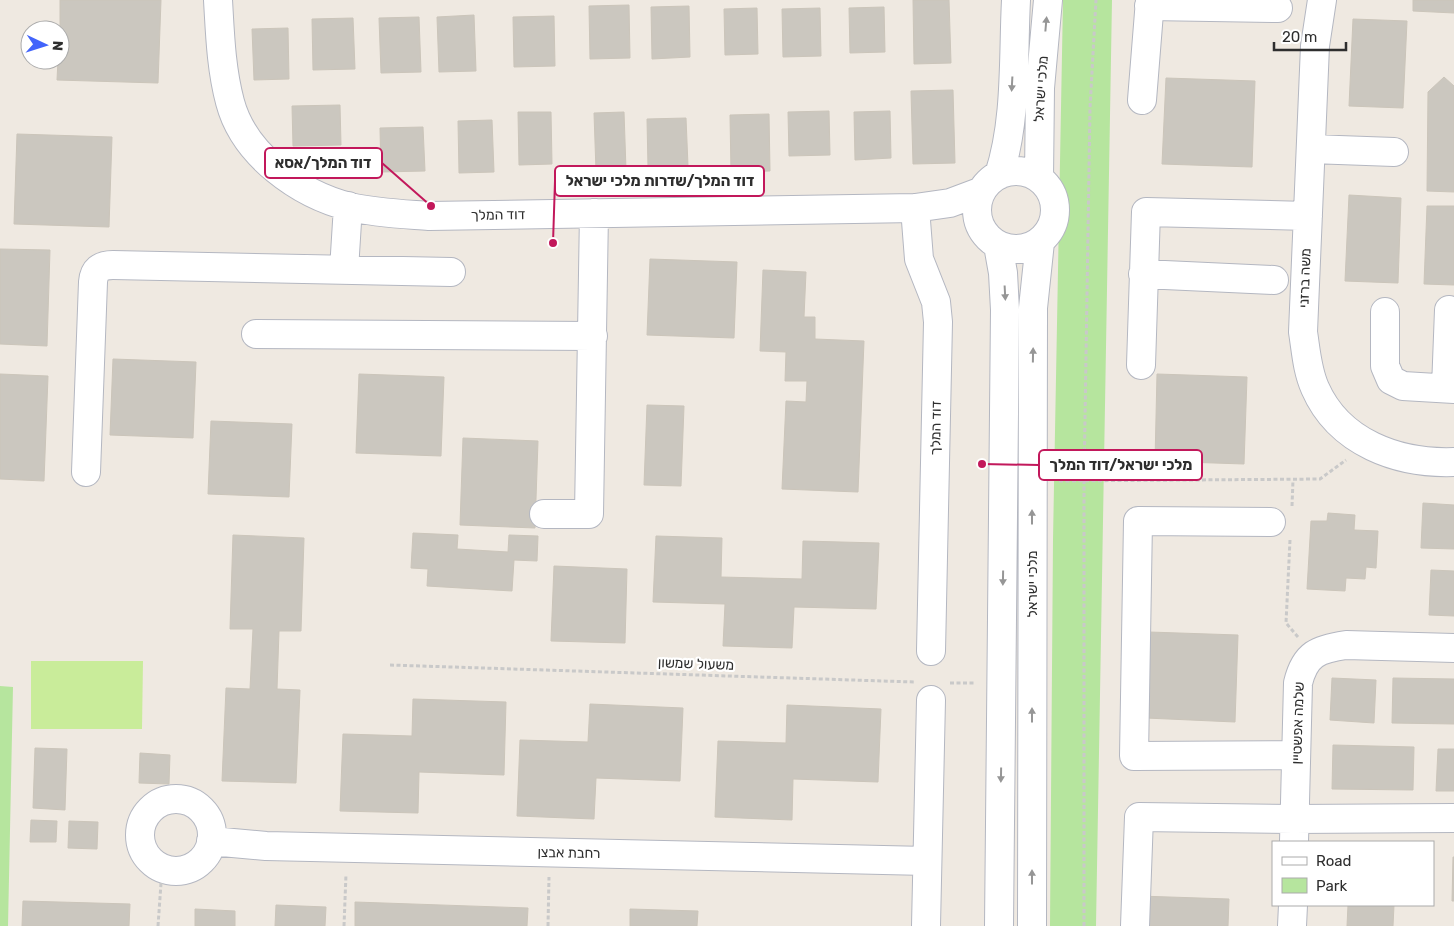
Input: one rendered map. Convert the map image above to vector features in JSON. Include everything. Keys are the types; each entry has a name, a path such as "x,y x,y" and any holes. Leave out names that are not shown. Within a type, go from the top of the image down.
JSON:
{"street":[{"name":"דוד המלך","path":"218,0 224,77 230,104 242,130 259,154 276,170 296,183 348,206 370,211 430,216 915,208 950,203 990,183"},
{"name":"מלכי ישראל","path":"990,183 1006,151 1010,120 1016,0"},
{"name":"מלכי ישראל","path":"1039,178 1040,88 1048,0"},
{"name":"משה ברזני","path":"1322,0 1315,46 1303,332 1307,364 1315,388 1330,411 1347,431 1367,445 1396,456 1428,463 1454,462"},
{"path":"1142,100 1149,3 1278,8"},
{"path":"1311,149 1394,152"},
{"path":"990,236 1016,249 1029,247 1040,242 1052,227 1056,208 1051,191 1039,178 1028,172 1016,171 990,183 977,209 1004,273 999,926"},
{"path":"344,270 348,206"},
{"name":"דוד המלך","path":"915,208 946,214 990,236"},
{"name":"דוד המלך","path":"915,208 919,259 936,302 938,322 932,651"},
{"path":"544,514 589,514 594,212"},
{"path":"1141,365 1146,212 1308,216"},
{"name":"מלכי ישראל","path":"1032,926 1033,308 1040,242"},
{"path":"86,472 92,282 95,273 100,267 113,264 451,272"},
{"path":"1143,274 1274,280"},
{"path":"1385,312 1385,366 1391,380 1403,386 1450,388 1449,310"},
{"path":"256,334 593,336"},
{"path":"1284,523 1138,521 1134,756 1296,755"},
{"path":"1313,656 1328,647 1346,645 1454,648"},
{"name":"שלמה אפשטיין","path":"1294,831 1298,682 1302,666 1313,656"},
{"path":"926,926 933,688"},
{"path":"172,800 184,800 195,805 207,818 211,829 211,840 205,857 196,865 180,872 162,869 148,858 142,848 140,836 144,819 155,806 172,800"},
{"path":"1135,926 1138,817 1294,831 1454,818"},
{"name":"רחבת אבצן","path":"211,840 266,846 927,861"},
{"path":"1292,906 1292,926"}],"path":[{"path":"1084,926 1084,481 1090,108 1096,0"},
{"path":"1032,482 1320,479 1367,445"},
{"path":"1293,480 1284,523 1286,623 1313,656"},
{"name":"משעול שמשון","path":"390,665 933,688 1001,684"},
{"path":"344,926 347,848"},
{"path":"548,926 550,852"},
{"path":"158,926 162,869"}],"green space":[{"path":"1063,0 1112,0 1096,926 1050,926 1053,540"},
{"path":"31,661 143,661 142,729 31,729"},
{"path":"0,686 13,687 8,926 0,926"}],"building":[{"path":"60,0 161,0 158,83 57,80 58,70 70,70 70,20 60,20"},
{"path":"913,0 949,0 951,63 914,64"},
{"path":"1413,0 1454,0 1454,13 1413,11"},
{"path":"629,5 630,58 590,59 589,6"},
{"path":"689,6 690,57 652,59 651,7"},
{"path":"884,7 885,52 850,53 849,8"},
{"path":"757,8 758,54 725,55 724,9"},
{"path":"820,8 821,56 783,57 782,9"},
{"path":"474,15 476,71 439,72 437,17"},
{"path":"554,16 555,66 514,67 513,17"},
{"path":"419,17 421,72 381,73 379,18"},
{"path":"353,18 355,69 313,70 312,19"},
{"path":"1353,19 1407,21 1403,108 1349,106"},
{"path":"288,28 289,79 254,80 252,29"},
{"path":"1444,77 1454,86 1454,192 1427,191 1428,92"},
{"path":"1166,78 1255,81 1252,167 1162,164"},
{"path":"953,90 955,163 913,164 911,91"},
{"path":"340,105 341,145 293,146 292,106"},
{"path":"829,111 830,155 789,156 788,112"},
{"path":"890,111 891,158 855,160 854,112"},
{"path":"518,112 551,112 552,164 519,165"},
{"path":"624,112 626,170 596,171 594,113"},
{"path":"769,114 770,171 731,172 730,115"},
{"path":"686,118 688,166 648,167 647,119"},
{"path":"492,120 494,172 459,173 458,121"},
{"path":"423,127 425,171 381,172 380,128"},
{"path":"17,134 112,137 109,227 14,224"},
{"path":"1349,195 1401,198 1398,283 1345,281"},
{"path":"1427,206 1454,206 1454,285 1424,284"},
{"path":"0,249 50,250 47,346 0,344"},
{"path":"650,259 737,262 734,338 647,335"},
{"path":"763,270 806,272 804,317 815,317 815,339 864,341 858,492 782,489 786,401 806,402 807,381 785,381 786,352 760,351"},
{"path":"113,359 196,362 193,438 110,435"},
{"path":"0,374 48,376 44,481 0,479"},
{"path":"359,374 444,377 441,456 356,453"},
{"path":"1157,374 1247,377 1244,464 1155,461"},
{"path":"647,405 684,406 681,486 644,485"},
{"path":"211,421 292,424 289,497 208,494"},
{"path":"463,438 538,441 535,528 460,525"},
{"path":"1423,503 1454,505 1454,549 1421,548"},
{"path":"1328,513 1355,515 1354,530 1378,531 1376,568 1366,567 1365,579 1346,578 1345,591 1307,589 1311,521 1327,521"},
{"path":"413,533 458,535 457,549 508,552 509,535 538,536 537,561 514,560 512,591 427,586 428,569 411,568"},
{"path":"233,535 304,538 301,631 279,631 277,689 300,690 296,783 222,781 226,688 250,689 253,629 230,629"},
{"path":"656,536 722,538 721,577 802,579 803,541 879,543 876,609 794,607 792,648 723,646 725,604 653,602"},
{"path":"554,566 627,569 625,643 551,641"},
{"path":"1431,570 1454,571 1454,616 1429,615"},
{"path":"1149,632 1238,635 1235,722 1146,718"},
{"path":"1332,678 1376,680 1374,723 1330,720"},
{"path":"1393,678 1454,679 1454,724 1392,723"},
{"path":"413,699 506,702 504,775 419,772 418,813 340,811 343,734 412,736"},
{"path":"590,704 683,708 680,781 596,778 594,819 517,816 520,740 588,742"},
{"path":"787,705 881,709 878,782 793,779 792,820 715,817 718,741 786,743"},
{"path":"1333,745 1414,747 1413,790 1332,789"},
{"path":"35,748 67,749 65,810 33,808"},
{"path":"1438,749 1454,749 1454,791 1436,791"},
{"path":"140,753 170,755 169,784 139,783"},
{"path":"31,820 57,821 56,842 30,842"},
{"path":"69,821 98,822 97,849 68,848"},
{"path":"1453,857 1454,901 1452,901"},
{"path":"1139,896 1229,899 1228,926 1138,926"},
{"path":"23,901 130,904 129,926 22,926"},
{"path":"355,902 528,908 527,926 355,926"},
{"path":"276,905 326,907 325,926 275,926"},
{"path":"1348,906 1394,906 1393,926 1347,926"},
{"path":"195,909 235,911 235,926 195,926"},
{"path":"630,909 698,911 697,926 630,926"}],"place":[{"name":"דוד המלך/אסא","path":"431,206"},
{"name":"דוד המלך/שדרות מלכי ישראל","path":"553,243"},
{"name":"מלכי ישראל/דוד המלך","path":"982,464"}]}
